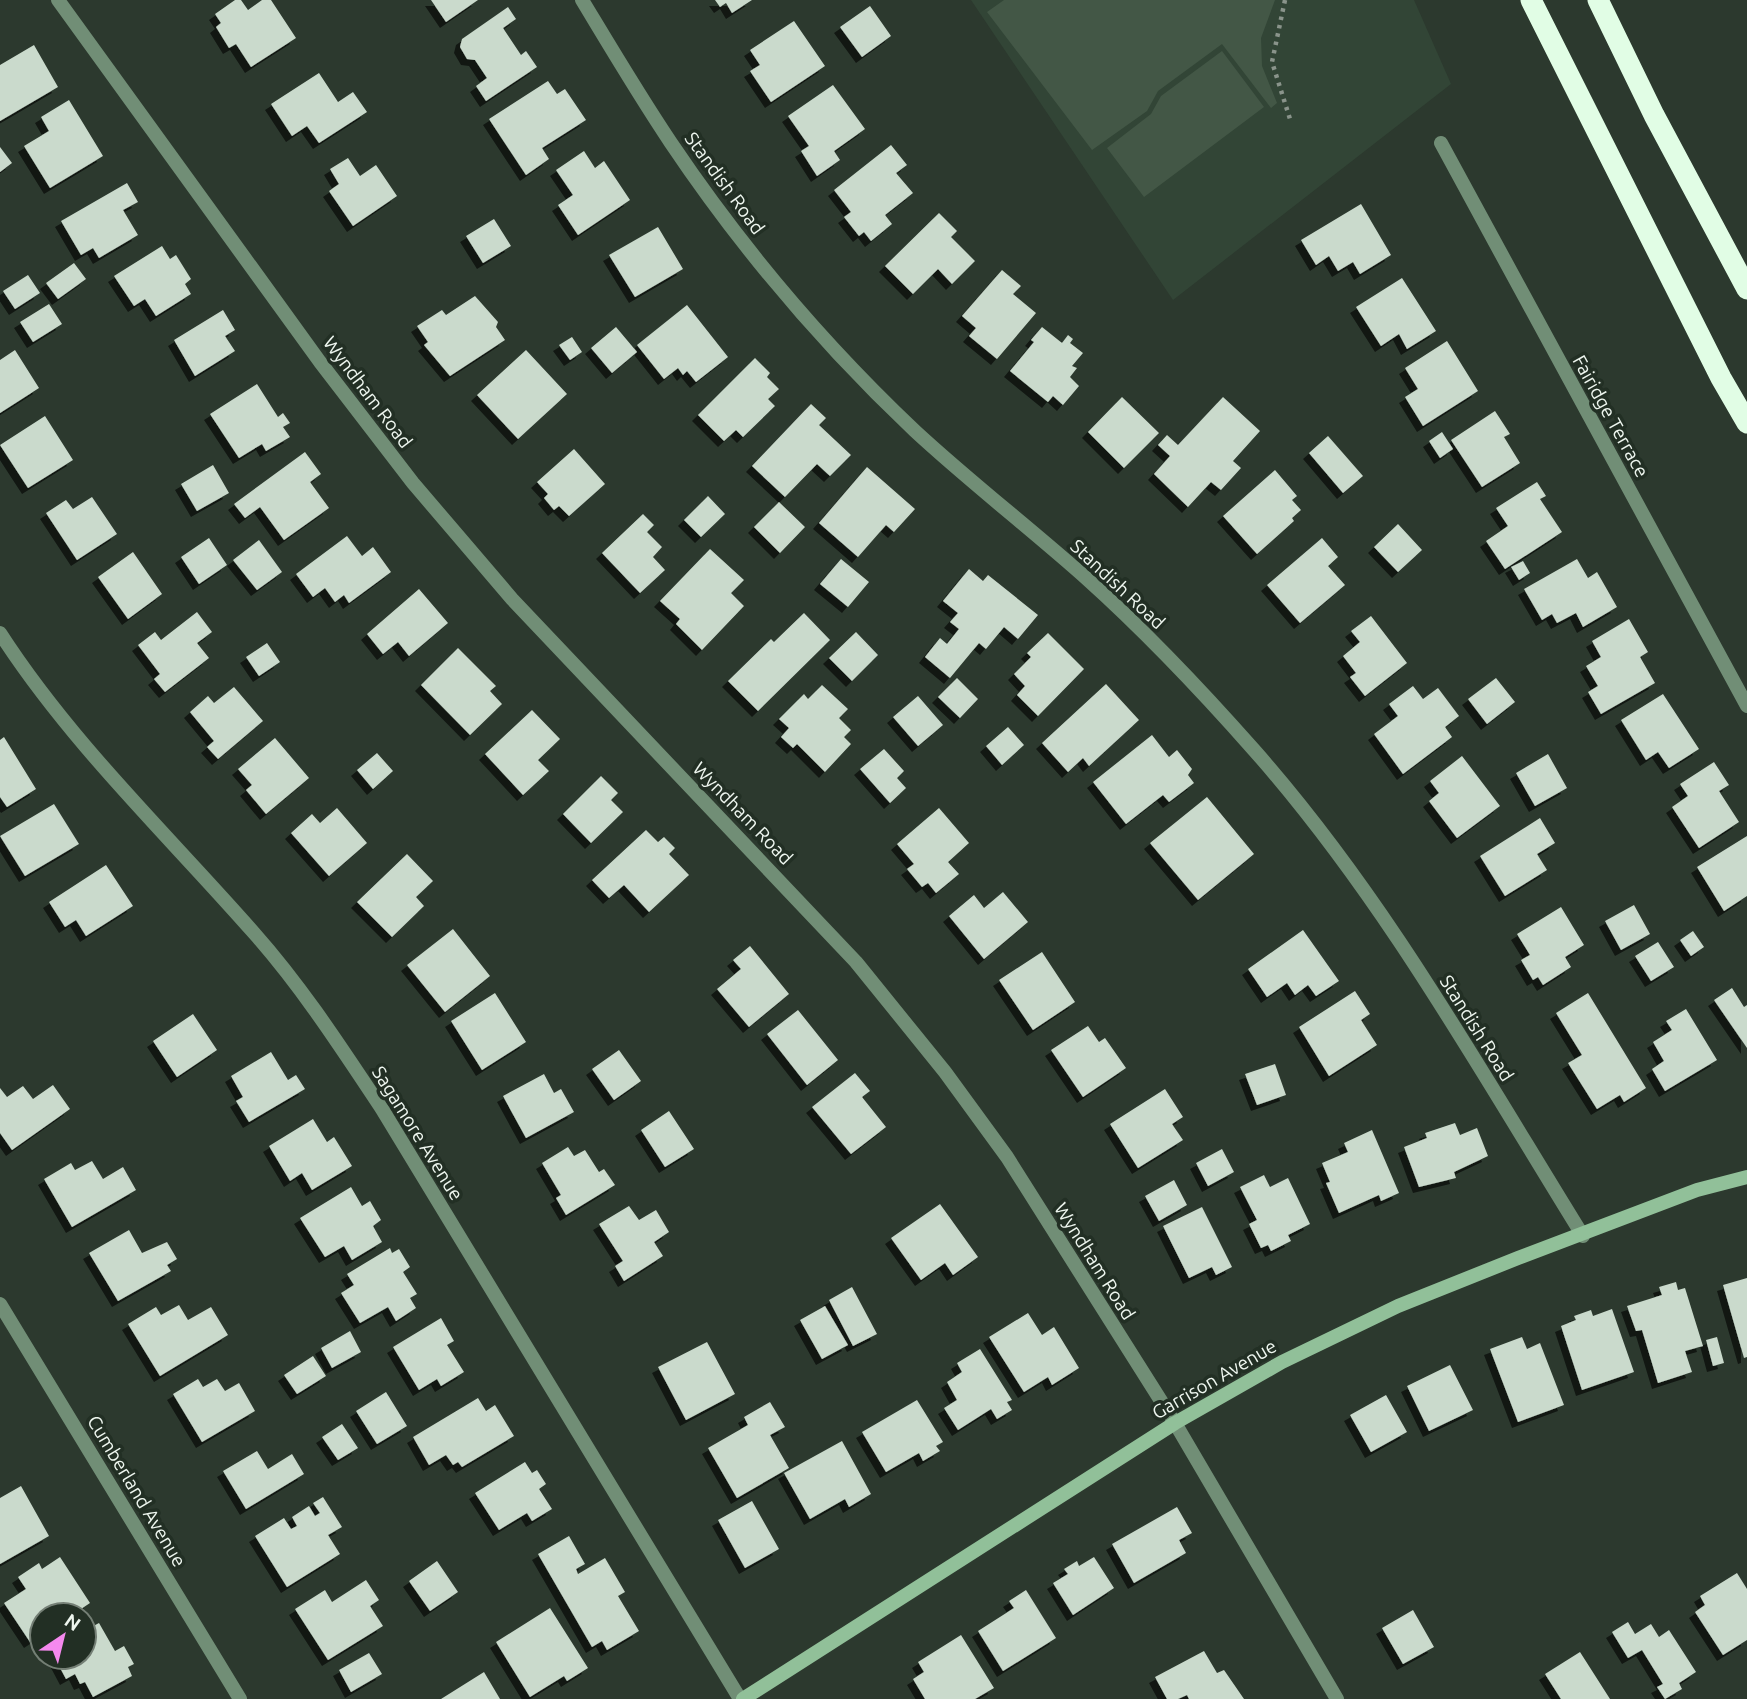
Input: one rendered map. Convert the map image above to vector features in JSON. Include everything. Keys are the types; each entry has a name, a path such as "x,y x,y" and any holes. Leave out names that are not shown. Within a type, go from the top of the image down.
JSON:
{"highway":[{"path":"1531,0 1721,378 1747,423"},
{"path":"1598,0 1654,115 1747,289"}],"street":[{"name":"Wyndham Road","path":"58,0 320,362 413,483 512,599 856,962 945,1072 1007,1157 1175,1423 1337,1699"},
{"name":"Standish Road","path":"582,0 671,143 739,237 814,326 915,430 1089,581 1163,652 1264,763 1342,859 1419,971 1583,1236"},
{"name":"Fairidge Terrace","path":"1441,143 1747,706"},
{"name":"Sagamore Avenue","path":"0,633 81,741 255,934 327,1026 382,1109 742,1699"},
{"name":"Garrison Avenue","path":"742,1699 1175,1423 1282,1362 1398,1306 1697,1190 1747,1177"},
{"name":"Cumberland Avenue","path":"0,1304 240,1699"}],"path":[{"path":"1285,0 1272,62 1290,119"}],"shaded area":[{"path":"971,0 1414,0 1451,84 1173,300"},
{"path":"1004,0 1275,0 1261,38 1262,66 1277,103 1271,108 1222,44 1158,91 1147,111 1092,150 987,12"},
{"path":"1222,51 1264,107 1144,197 1107,148 1151,114 1161,96"}],"building":[{"path":"235,0 241,0 248,10 262,0 271,0 296,38 251,67 236,44 229,48 216,27 221,23 215,14"},
{"path":"431,0 478,0 446,22"},
{"path":"715,0 752,0 732,13 726,3 720,7"},
{"path":"870,6 891,36 862,57 840,27"},
{"path":"508,7 516,19 503,28 521,55 526,51 537,67 486,101 476,86 487,78 475,60 467,59 460,47 462,39"},
{"path":"794,21 825,66 771,102 750,71 760,65 750,50"},
{"path":"34,45 58,87 0,121 0,65"},
{"path":"319,73 338,102 353,92 367,112 319,143 307,126 292,136 271,104"},
{"path":"548,81 557,94 565,89 586,120 542,148 549,159 526,175 489,119"},
{"path":"833,85 865,129 834,151 840,160 817,176 801,151 809,146 788,116"},
{"path":"69,100 103,156 50,188 24,146 49,131 41,117"},
{"path":"891,145 907,165 896,173 913,193 885,215 892,224 871,241 864,232 859,236 844,217 851,212 834,190"},
{"path":"0,147 12,163 0,172"},
{"path":"584,151 595,168 604,161 630,200 578,235 558,205 573,195 556,170"},
{"path":"348,158 360,176 376,165 397,196 353,226 329,191 339,184 330,169"},
{"path":"127,183 138,202 123,210 138,235 99,258 93,248 81,255 61,221"},
{"path":"1361,204 1391,255 1360,274 1353,262 1338,271 1329,256 1316,265 1301,240"},
{"path":"939,213 957,231 951,237 975,261 952,284 938,269 913,294 885,266"},
{"path":"494,219 511,246 483,263 466,236"},
{"path":"658,227 683,269 635,297 609,255"},
{"path":"162,246 170,259 176,255 191,279 185,284 191,294 156,316 145,299 134,306 114,276"},
{"path":"74,263 86,279 58,299 46,283"},
{"path":"1002,270 1021,286 1013,294 1036,313 997,359 969,336 976,328 962,316"},
{"path":"28,275 40,293 15,309 3,291"},
{"path":"1402,278 1436,331 1407,349 1399,334 1381,346 1356,307"},
{"path":"475,296 498,322 496,327 505,340 450,376 424,345 428,342 417,326 442,310 446,315"},
{"path":"49,304 62,324 33,342 20,322"},
{"path":"687,305 728,357 696,382 687,371 683,375 678,368 664,379 637,345"},
{"path":"223,310 235,330 225,336 235,351 195,376 174,340"},
{"path":"616,327 637,352 612,373 591,348"},
{"path":"1042,327 1062,343 1068,335 1073,339 1070,343 1083,353 1072,366 1077,368 1070,377 1079,386 1063,405 1053,396 1048,402 1010,371 1034,342 1031,340"},
{"path":"572,337 582,352 570,360 559,345"},
{"path":"1447,341 1478,391 1423,426 1405,397 1418,389 1405,368"},
{"path":"15,350 39,388 0,413 0,360"},
{"path":"526,350 567,394 518,439 477,395"},
{"path":"755,358 770,373 767,377 779,389 768,399 775,406 743,437 736,430 724,441 698,415"},
{"path":"257,384 278,417 283,413 290,423 283,427 290,437 266,451 262,444 239,458 210,414"},
{"path":"1122,397 1159,433 1124,468 1088,432"},
{"path":"1223,397 1260,431 1233,461 1241,468 1221,490 1211,482 1188,507 1154,474 1170,456 1158,445 1167,435 1178,445"},
{"path":"811,404 826,418 819,425 851,455 830,476 817,464 785,497 752,466"},
{"path":"1495,411 1510,434 1504,437 1520,463 1482,487 1451,440"},
{"path":"45,416 73,460 28,488 0,445"},
{"path":"1442,432 1453,449 1440,458 1429,441"},
{"path":"1328,436 1363,476 1343,493 1309,453"},
{"path":"574,449 605,484 569,516 559,506 554,510 544,498 548,494 537,482"},
{"path":"305,452 321,474 310,482 329,508 284,540 260,507 245,518 234,504"},
{"path":"213,465 229,493 197,511 181,484"},
{"path":"867,467 915,509 894,532 886,525 858,557 819,523"},
{"path":"1275,470 1297,496 1292,500 1301,510 1292,518 1294,521 1257,554 1223,516"},
{"path":"1537,482 1546,496 1540,499 1562,532 1505,569 1486,541 1508,526 1496,508"},
{"path":"708,496 725,514 701,537 684,520"},
{"path":"92,497 117,534 77,560 46,513 66,500 73,509"},
{"path":"779,502 805,527 780,553 754,527"},
{"path":"643,514 654,525 647,532 662,547 653,557 665,570 640,593 602,553"},
{"path":"1398,524 1422,550 1398,572 1374,547"},
{"path":"347,536 362,556 373,547 391,572 349,603 344,595 335,602 325,588 313,597 296,574"},
{"path":"209,538 227,565 199,584 181,557"},
{"path":"1322,538 1338,557 1328,566 1345,585 1300,623 1267,585"},
{"path":"259,540 282,572 257,590 233,560"},
{"path":"710,549 744,580 731,593 744,606 702,650 676,624 680,619 660,601"},
{"path":"133,552 162,594 128,619 98,577"},
{"path":"841,559 869,582 848,607 820,584"},
{"path":"1577,559 1588,578 1597,572 1617,607 1583,627 1576,613 1557,623 1552,614 1542,620 1524,589"},
{"path":"1523,561 1530,573 1519,580 1511,567"},
{"path":"969,569 983,581 988,575 1038,615 1018,639 1004,627 986,649 979,643 950,678 925,657 940,638 947,644 959,629 950,622 958,613 943,601"},
{"path":"419,589 448,623 409,656 398,642 383,654 367,634"},
{"path":"197,612 212,632 197,643 209,658 165,692 154,679 160,674 138,645 155,632 161,640"},
{"path":"804,613 830,640 758,711 728,681 771,639 774,642"},
{"path":"1371,616 1407,663 1365,696 1350,677 1356,673 1343,656 1360,642 1351,631"},
{"path":"1629,619 1648,652 1640,657 1655,683 1601,714 1588,692 1598,686 1586,666 1601,657 1592,641"},
{"path":"856,632 878,655 852,681 829,658"},
{"path":"1048,633 1084,669 1038,716 1017,695 1025,686 1014,674 1031,657 1027,653"},
{"path":"267,643 280,662 259,676 246,657"},
{"path":"458,648 496,686 490,691 502,704 470,735 421,685"},
{"path":"957,678 978,699 960,718 938,697"},
{"path":"1496,678 1515,702 1487,724 1468,699"},
{"path":"1106,684 1139,720 1089,766 1083,758 1068,772 1042,743"},
{"path":"822,685 848,709 839,718 851,730 844,737 851,744 825,772 797,744 793,748 781,737 789,728 779,719 804,694 808,699"},
{"path":"1413,686 1423,699 1438,688 1459,716 1445,727 1452,737 1403,774 1374,734 1398,716 1389,704"},
{"path":"234,687 263,721 218,759 207,747 214,741 190,712 208,696 214,703"},
{"path":"1663,694 1699,749 1669,768 1658,752 1646,760 1621,720"},
{"path":"918,696 943,725 918,746 893,717"},
{"path":"532,710 560,739 538,760 549,771 523,795 485,754"},
{"path":"1008,727 1024,745 1002,765 986,746"},
{"path":"1152,735 1169,757 1177,750 1192,769 1188,775 1194,783 1169,802 1163,795 1126,824 1093,782"},
{"path":"4,737 36,789 7,807 0,797 0,740"},
{"path":"275,738 309,778 266,814 246,790 252,785 238,769"},
{"path":"884,749 904,771 897,778 906,788 890,803 860,769"},
{"path":"377,753 393,771 373,789 357,770"},
{"path":"1548,754 1567,788 1535,806 1516,773"},
{"path":"1462,756 1500,806 1457,838 1429,801 1439,793 1430,781"},
{"path":"1714,762 1729,785 1719,791 1739,822 1699,848 1672,807 1688,796 1680,784"},
{"path":"601,776 618,793 611,800 623,812 591,843 563,814"},
{"path":"1207,797 1254,854 1198,900 1150,843"},
{"path":"54,804 79,844 25,876 0,836"},
{"path":"337,808 367,843 329,876 291,833 312,814 320,823"},
{"path":"939,808 969,843 948,862 959,874 936,893 928,883 922,887 907,869 914,864 897,844"},
{"path":"1540,818 1555,843 1537,854 1547,870 1505,896 1480,856"},
{"path":"646,830 658,842 664,837 675,848 669,854 689,875 649,912 624,885 609,898 592,880"},
{"path":"1747,836 1747,896 1724,911 1697,867"},
{"path":"407,854 433,881 416,897 424,906 392,937 357,902"},
{"path":"106,865 133,906 86,936 76,920 65,927 49,902"},
{"path":"1003,892 1028,922 984,959 949,916 974,895 984,908"},
{"path":"1634,905 1650,934 1621,950 1605,921"},
{"path":"1561,907 1584,945 1565,957 1571,967 1543,985 1538,977 1533,980 1521,960 1530,955 1517,934"},
{"path":"453,929 490,976 445,1012 407,965"},
{"path":"1303,930 1339,981 1316,996 1308,985 1295,995 1287,983 1267,997 1248,969"},
{"path":"1693,931 1704,947 1691,956 1680,940"},
{"path":"1658,942 1674,967 1651,981 1635,956"},
{"path":"750,946 789,994 749,1027 717,989 741,969 733,960"},
{"path":"1042,952 1075,1002 1033,1030 999,980"},
{"path":"1732,988 1744,1007 1747,1005 1747,1048 1714,1000"},
{"path":"1355,991 1370,1014 1361,1020 1377,1045 1329,1076 1299,1027"},
{"path":"495,993 526,1042 482,1070 451,1021"},
{"path":"1588,993 1646,1088 1624,1102 1620,1095 1597,1109 1568,1063 1582,1055 1556,1013"},
{"path":"1686,1009 1717,1060 1665,1091 1652,1069 1664,1061 1653,1042 1672,1030 1666,1021"},
{"path":"798,1010 838,1060 807,1085 767,1034"},
{"path":"193,1014 217,1050 177,1077 153,1041"},
{"path":"1088,1026 1099,1042 1105,1038 1126,1068 1083,1097 1051,1050"},
{"path":"619,1050 641,1081 614,1100 592,1069"},
{"path":"271,1052 288,1080 296,1075 305,1089 249,1122 236,1101 243,1097 231,1076"},
{"path":"1275,1064 1286,1095 1257,1105 1245,1074"},
{"path":"855,1073 870,1091 862,1097 886,1127 851,1154 812,1107"},
{"path":"544,1074 554,1093 561,1089 574,1112 526,1138 503,1096"},
{"path":"53,1085 70,1109 12,1150 0,1133 0,1088 7,1097 23,1086 33,1099"},
{"path":"1165,1089 1183,1117 1172,1124 1183,1140 1138,1168 1110,1124"},
{"path":"669,1111 694,1149 665,1167 641,1130"},
{"path":"313,1119 327,1142 334,1137 352,1166 312,1190 302,1173 290,1181 269,1146"},
{"path":"1455,1123 1460,1135 1477,1128 1488,1156 1454,1172 1456,1178 1419,1187 1404,1147 1427,1138 1425,1133"},
{"path":"1372,1130 1399,1193 1381,1201 1379,1195 1339,1213 1326,1183 1330,1182 1322,1163 1348,1152 1344,1143"},
{"path":"568,1147 574,1156 585,1150 599,1172 604,1169 615,1185 566,1215 556,1198 561,1195 542,1163"},
{"path":"1222,1149 1234,1172 1208,1186 1196,1163"},
{"path":"92,1161 103,1179 123,1167 136,1190 72,1227 44,1179 71,1163 75,1170"},
{"path":"1264,1175 1270,1187 1288,1178 1310,1224 1288,1235 1291,1241 1271,1251 1268,1245 1261,1248 1249,1224 1257,1220 1240,1187"},
{"path":"1174,1180 1187,1205 1159,1221 1145,1196"},
{"path":"351,1187 362,1206 370,1201 381,1220 373,1226 382,1242 352,1260 344,1246 325,1257 300,1218"},
{"path":"940,1204 978,1257 953,1275 945,1263 921,1280 891,1238"},
{"path":"629,1206 639,1220 656,1210 669,1232 654,1242 663,1256 624,1281 615,1266 623,1261 599,1224"},
{"path":"1202,1207 1232,1267 1216,1275 1212,1267 1189,1278 1163,1226"},
{"path":"129,1230 142,1253 167,1242 177,1259 167,1265 171,1271 118,1301 89,1253"},
{"path":"390,1248 392,1253 399,1249 410,1267 403,1272 417,1294 410,1298 416,1308 396,1321 388,1307 360,1323 341,1293 354,1285 347,1274"},
{"path":"1747,1278 1747,1357 1744,1358 1723,1285"},
{"path":"1676,1282 1678,1290 1685,1288 1703,1346 1685,1351 1692,1372 1658,1383 1642,1330 1636,1331 1627,1306 1662,1295 1659,1287"},
{"path":"852,1287 877,1334 853,1346 829,1300"},
{"path":"179,1305 188,1320 211,1307 228,1335 160,1376 128,1324 156,1307 161,1315"},
{"path":"825,1306 848,1345 822,1359 800,1320"},
{"path":"1612,1309 1634,1372 1582,1390 1561,1326 1576,1320 1574,1316 1591,1310 1593,1316"},
{"path":"1028,1313 1042,1335 1054,1327 1079,1368 1052,1385 1048,1377 1024,1392 989,1337"},
{"path":"441,1318 454,1341 447,1345 464,1372 441,1386 437,1379 419,1390 393,1347"},
{"path":"350,1331 361,1352 332,1368 321,1348"},
{"path":"1522,1337 1527,1349 1540,1343 1564,1405 1518,1422 1490,1349"},
{"path":"1717,1337 1724,1363 1713,1366 1706,1340"},
{"path":"707,1342 735,1394 686,1420 658,1367"},
{"path":"980,1349 1012,1400 1007,1402 1012,1410 997,1419 991,1409 958,1430 944,1408 957,1400 947,1382 962,1372 957,1363"},
{"path":"313,1356 326,1376 297,1394 284,1375"},
{"path":"1450,1365 1473,1410 1429,1431 1407,1386"},
{"path":"198,1379 203,1387 217,1379 225,1391 239,1383 255,1411 202,1442 173,1394"},
{"path":"386,1392 407,1426 377,1444 356,1411"},
{"path":"1386,1395 1407,1432 1371,1452 1350,1415"},
{"path":"478,1398 486,1411 495,1405 514,1436 462,1467 458,1462 453,1465 446,1455 429,1465 413,1437"},
{"path":"917,1400 943,1442 936,1446 940,1451 923,1461 919,1453 886,1472 862,1432"},
{"path":"770,1402 785,1427 770,1435 789,1468 737,1498 708,1448 748,1425 744,1417"},
{"path":"342,1424 358,1448 338,1460 322,1437"},
{"path":"842,1441 871,1494 849,1507 845,1499 810,1519 784,1473"},
{"path":"257,1451 268,1469 292,1454 304,1474 246,1509 223,1471"},
{"path":"525,1462 532,1473 537,1470 546,1484 539,1489 552,1509 532,1521 527,1513 499,1530 475,1493"},
{"path":"21,1486 49,1536 0,1564 0,1498"},
{"path":"323,1497 342,1527 328,1535 340,1554 287,1587 255,1536 284,1518 291,1529 297,1526 292,1517 309,1506 315,1516 320,1513 313,1503"},
{"path":"752,1501 779,1549 745,1568 718,1520"},
{"path":"1177,1507 1192,1533 1179,1540 1186,1553 1134,1583 1112,1544"},
{"path":"569,1536 585,1564 576,1569 578,1574 605,1558 625,1592 618,1596 639,1631 607,1650 602,1641 592,1647 538,1554"},
{"path":"60,1557 89,1601 28,1601 28,1639 4,1603 26,1589 18,1577 39,1563 42,1569"},
{"path":"1094,1557 1114,1588 1073,1615 1053,1583 1068,1574 1064,1569 1077,1561 1079,1566"},
{"path":"437,1561 458,1592 430,1611 409,1581"},
{"path":"1737,1573 1747,1589 1747,1640 1723,1655 1695,1612 1705,1605 1700,1596"},
{"path":"366,1580 379,1600 370,1606 383,1626 328,1660 295,1609 325,1590 332,1602"},
{"path":"1026,1590 1056,1638 1003,1671 978,1631 1014,1608 1009,1601"},
{"path":"550,1608 588,1668 567,1681 564,1676 530,1697 496,1642"},
{"path":"1413,1610 1434,1647 1403,1664 1382,1628"},
{"path":"1628,1622 1635,1634 1651,1624 1659,1637 1669,1630 1696,1672 1679,1683 1682,1689 1665,1699 1657,1687 1663,1684 1642,1650 1628,1658 1612,1632"},
{"path":"98,1624 115,1651 124,1646 134,1664 128,1667 132,1676 93,1697 85,1682 80,1684 75,1674 66,1679 62,1671 98,1671"},
{"path":"961,1635 994,1688 975,1699 925,1699 913,1679 924,1672 918,1662"},
{"path":"1204,1651 1217,1673 1224,1670 1244,1699 1189,1699 1187,1695 1178,1699 1167,1699 1155,1677"},
{"path":"1580,1652 1610,1699 1561,1699 1545,1674"},
{"path":"369,1653 382,1674 351,1692 339,1670"},
{"path":"484,1672 500,1699 441,1699"}]}
